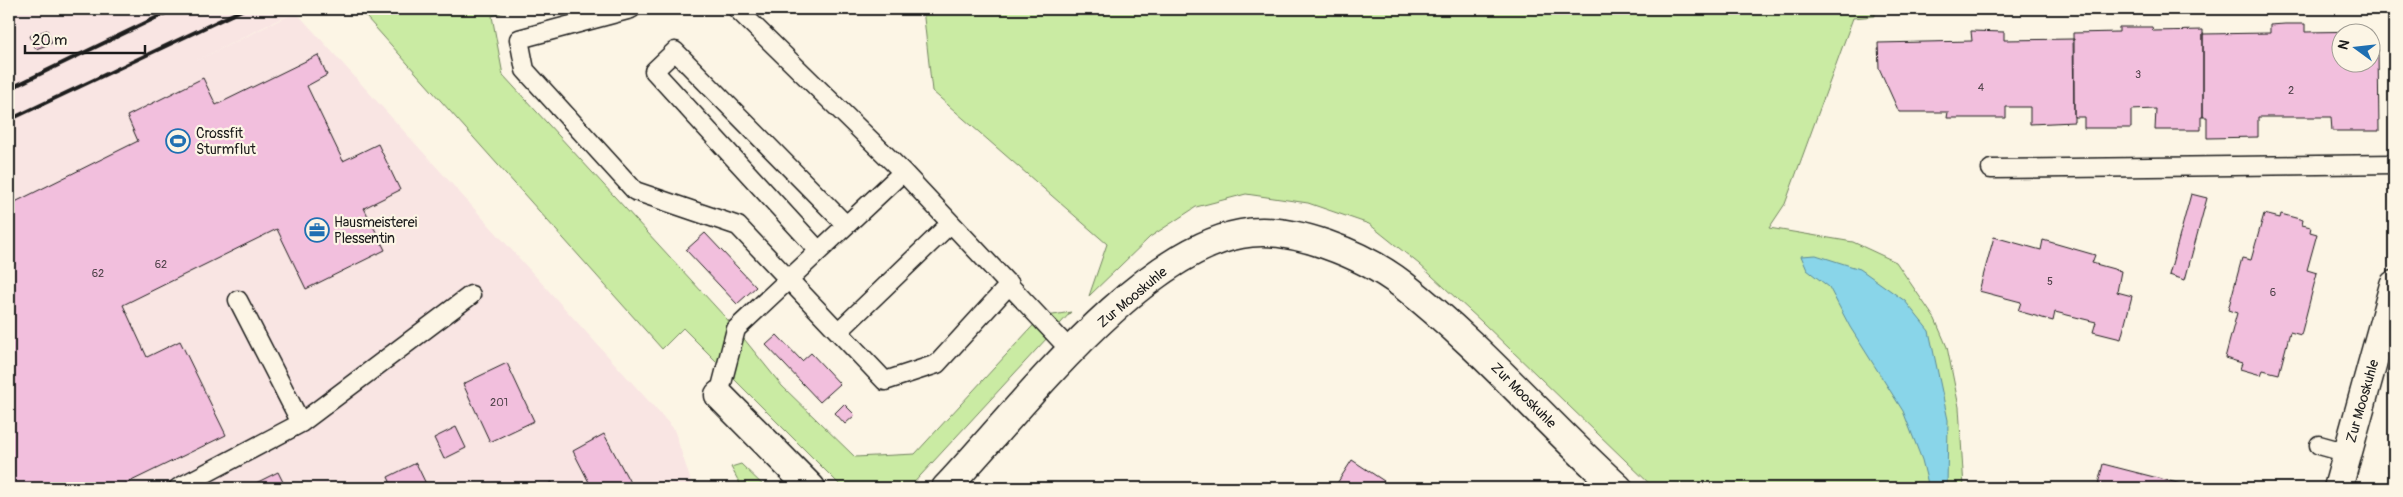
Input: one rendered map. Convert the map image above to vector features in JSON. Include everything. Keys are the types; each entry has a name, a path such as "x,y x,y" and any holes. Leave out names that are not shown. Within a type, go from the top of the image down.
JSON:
{"street":[{"name":"Zur Mooskuhle","path":"946,488 1071,351 1136,290 1168,266 1202,248 1243,233 1297,236 1353,254 1402,284 1469,341 1614,487"},
{"name":"Zur Mooskuhle","path":"2338,488 2394,285"},
{"path":"719,395 811,488"}],"lane":[{"path":"631,9 519,39 525,70 635,191 738,226 885,381 937,364 1010,284"},
{"path":"737,9 903,172 1071,351"},
{"path":"819,251 654,71 675,51 846,225"},
{"path":"1991,169 2394,164"},
{"path":"719,395 736,329 903,172"},
{"path":"839,332 951,223"},
{"path":"178,488 301,423 472,295"},
{"path":"238,300 301,423"},
{"path":"2319,445 2348,453"}],"shaded area":[{"path":"9,9 304,9 298,10 198,60 296,12 674,429 693,488 9,488"}],"green space":[{"path":"359,9 511,9 492,16 503,75 736,329 782,386 855,457 915,454 1041,317 1071,312 909,488 843,488 683,328 662,349"},
{"path":"923,9 1875,9 1875,16 1853,18 1785,204 1769,228 1853,242 1896,262 1935,319 1947,347 1959,407 1964,488 1654,488 1419,264 1369,224 1308,203 1246,194 1196,207 1150,237 1089,296 1107,244 932,91"},
{"path":"741,464 766,488 744,488 731,467"}],"water":[{"path":"1816,255 1860,269 1905,301 1929,331 1948,420 1947,488 1929,488 1922,460 1903,411 1850,327 1829,287 1807,270 1801,256"}],"building":[{"path":"2285,24 2305,24 2305,32 2330,32 2330,72 2378,72 2379,131 2332,131 2331,117 2258,117 2258,137 2207,138 2207,117 2203,117 2203,34 2270,33 2270,25"},
{"path":"2119,27 2152,27 2153,31 2203,30 2203,117 2201,117 2201,130 2155,130 2156,109 2131,110 2131,128 2084,128 2084,117 2074,117 2073,33 2119,32"},
{"path":"47,30 52,43 36,49 30,36"},
{"path":"1971,31 2004,32 2004,40 2074,39 2074,122 2030,124 2030,107 2006,107 2006,118 1947,118 1948,112 1899,112 1879,68 1878,43 1972,41"},
{"path":"318,55 327,75 307,86 343,161 378,144 400,190 364,208 385,250 306,289 277,229 123,305 147,357 180,341 226,435 117,488 9,488 9,205 138,141 127,116 203,78 216,105"},
{"path":"2191,194 2207,198 2185,280 2169,275"},
{"path":"2264,214 2280,218 2281,214 2303,220 2302,225 2311,227 2310,232 2317,234 2307,270 2317,273 2301,335 2290,332 2279,374 2263,370 2261,375 2240,369 2242,363 2225,358 2237,313 2228,310 2242,258 2251,260"},
{"path":"705,233 756,287 737,304 686,250"},
{"path":"1994,237 2041,250 2043,240 2095,255 2092,263 2121,271 2117,292 2132,296 2121,339 2093,332 2096,322 2055,312 2053,321 2018,311 2021,302 1979,291"},
{"path":"777,335 802,361 811,353 840,384 820,402 766,345"},
{"path":"507,363 534,421 490,442 463,384"},
{"path":"844,404 855,415 845,424 835,413"},
{"path":"456,427 466,448 444,459 434,438"},
{"path":"604,434 633,488 592,488 573,451"},
{"path":"1352,460 1384,481 1379,488 1334,488"},
{"path":"416,463 428,488 393,488 388,477"},
{"path":"2103,464 2197,488 2097,488"},
{"path":"278,472 286,488 246,488"},
{"path":"552,482 555,488 540,488"}],"railway":[{"path":"9,89 174,9"},
{"path":"9,120 244,9"}],"place":[{"name":"Crossfit Sturmflut","path":"178,141"},
{"name":"Hausmeisterei Plessentin","path":"317,230"}]}
